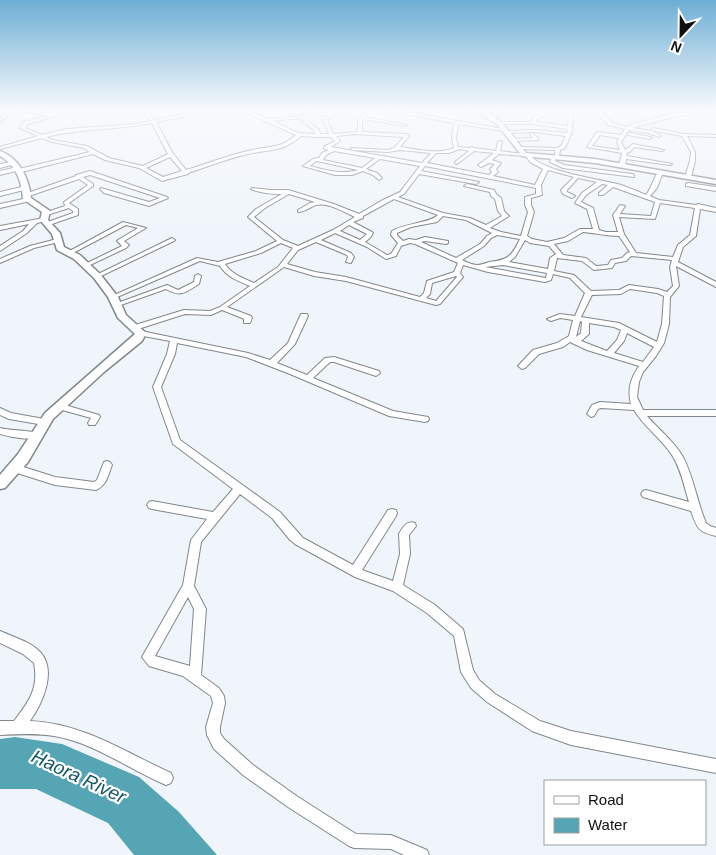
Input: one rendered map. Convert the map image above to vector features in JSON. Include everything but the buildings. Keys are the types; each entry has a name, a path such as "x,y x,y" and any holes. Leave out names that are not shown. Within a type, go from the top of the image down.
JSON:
{"street":[{"path":"88,149 107,159 142,168 162,179 254,151 269,151 275,149"},
{"path":"168,149 186,172"},
{"path":"329,149 423,164 538,187"},
{"path":"356,149 449,152 454,149"},
{"path":"456,163 471,152 472,149"},
{"path":"480,149 526,155 556,154 670,163 670,170 673,174"},
{"path":"519,149 532,161 546,168 613,185 658,201 716,210"},
{"path":"524,149 556,154"},
{"path":"561,149 552,162 563,166 632,176"},
{"path":"595,149 624,158 639,168 673,174 688,181 716,189"},
{"path":"621,149 624,158"},
{"path":"624,158 630,149"},
{"path":"656,149 662,150"},
{"path":"688,181 693,158 691,149"},
{"path":"332,150 324,154 321,159 306,166 316,169 324,166 353,172 371,165 378,158"},
{"path":"364,156 366,150"},
{"path":"481,165 489,161 499,151"},
{"path":"0,173 16,167 94,152"},
{"path":"138,331 184,312 211,313 222,308 283,265 298,248 336,231 404,192 423,164 435,152"},
{"path":"0,153 8,156 16,167 27,194 38,205 43,220 56,233 60,248 86,265 97,276 122,316 138,331 174,341 237,353 271,364 392,414 425,419"},
{"path":"142,168 172,155"},
{"path":"317,160 362,169 375,174 378,178"},
{"path":"489,161 499,163 493,169 495,172 489,178"},
{"path":"0,166 16,167"},
{"path":"503,263 514,257 524,238 531,212 528,205 528,197 539,195 538,187 546,168"},
{"path":"601,194 619,180 628,180 639,168"},
{"path":"455,179 458,171"},
{"path":"417,172 480,183 484,185 482,189"},
{"path":"647,197 654,188 660,172"},
{"path":"0,206 27,194 52,187 78,176 90,173 165,198 149,204 106,192 103,189 90,185 78,176"},
{"path":"572,196 565,193 564,190 576,177"},
{"path":"688,181 716,182"},
{"path":"596,231 590,208 577,202 600,182"},
{"path":"103,189 120,183"},
{"path":"0,228 76,214 76,210 66,203 90,185"},
{"path":"467,186 492,191 493,195 498,198 501,211 506,216 487,227"},
{"path":"254,189 288,192 323,202 361,217"},
{"path":"288,192 258,209 251,217 281,241 298,248"},
{"path":"0,194 27,194"},
{"path":"394,197 442,214 468,219 497,233 524,238 533,242 549,243 566,240 582,230 596,231 602,234 621,234"},
{"path":"616,215 653,218 658,201"},
{"path":"300,212 312,204 323,202"},
{"path":"0,249 43,220 69,206"},
{"path":"622,206 616,215 621,234 634,254"},
{"path":"698,206 693,236 680,246 672,270 676,287 668,295 668,318 658,346 638,371 633,388 634,400 639,410 676,453 702,526 707,530 716,532"},
{"path":"402,244 394,235 394,232 402,227 414,226 420,222 435,221 442,214"},
{"path":"69,253 125,223 144,228 120,242 126,245 124,247 86,265"},
{"path":"350,223 370,233 368,237 360,242"},
{"path":"336,231 389,257 394,256 396,247 402,244 425,239 446,242"},
{"path":"459,261 482,245 487,238 497,233"},
{"path":"2,259 57,240"},
{"path":"97,276 172,240"},
{"path":"316,240 349,254 351,257 349,262"},
{"path":"114,301 197,260 219,264 269,249 281,241"},
{"path":"416,242 479,268 545,280 549,278 553,258 560,255 584,259 591,266 605,269 610,268 612,261 624,260 627,255 634,254 676,261 716,285"},
{"path":"549,243 560,255"},
{"path":"283,265 314,274 346,279 436,303 441,301 451,285 460,277 458,273 459,261"},
{"path":"479,268 484,265 503,263 572,276 590,293 618,292 629,286 658,291 668,295"},
{"path":"219,264 239,279 254,285"},
{"path":"421,299 427,294 429,282 458,273"},
{"path":"114,301 167,287 178,293 197,283 198,276"},
{"path":"573,340 577,319 590,293"},
{"path":"222,308 245,316 248,318 247,321"},
{"path":"271,364 291,344 304,316"},
{"path":"551,319 557,316 616,325 658,346"},
{"path":"522,366 536,352 560,345 585,334 586,320"},
{"path":"609,354 620,341 626,329"},
{"path":"0,484 23,458 44,422 58,406 100,369 138,340 138,331"},
{"path":"573,340 644,365"},
{"path":"174,341 171,354 157,387 174,437 179,444 276,515 294,537 355,571 396,587 431,609 459,633 467,672 475,684 491,698 537,726 571,738 716,766"},
{"path":"307,379 328,360 334,359 376,373"},
{"path":"592,414 595,407 600,405 639,410 716,413"},
{"path":"58,406 96,417 92,423"},
{"path":"0,411 8,416 44,422"},
{"path":"0,431 10,434 37,435"},
{"path":"14,468 55,481 96,486 101,482 107,465"},
{"path":"239,488 196,540 188,586 148,657 153,662 186,671 195,676 218,696 214,735 219,744 248,770 293,802 354,841 391,842 422,855"},
{"path":"646,494 696,508"},
{"path":"152,504 214,516"},
{"path":"355,571 392,513"},
{"path":"396,587 405,554 404,534 411,526"},
{"path":"188,586 200,609 195,676"},
{"path":"0,636 33,653 38,658 41,666 41,690 39,697 17,728"},
{"path":"0,728 59,731 79,736 110,749 166,778"}],"water":[{"name":"Haora River","path":"15,737 62,744 139,777 179,812 217,855 134,855 108,823 36,789 0,789 0,739"}]}
